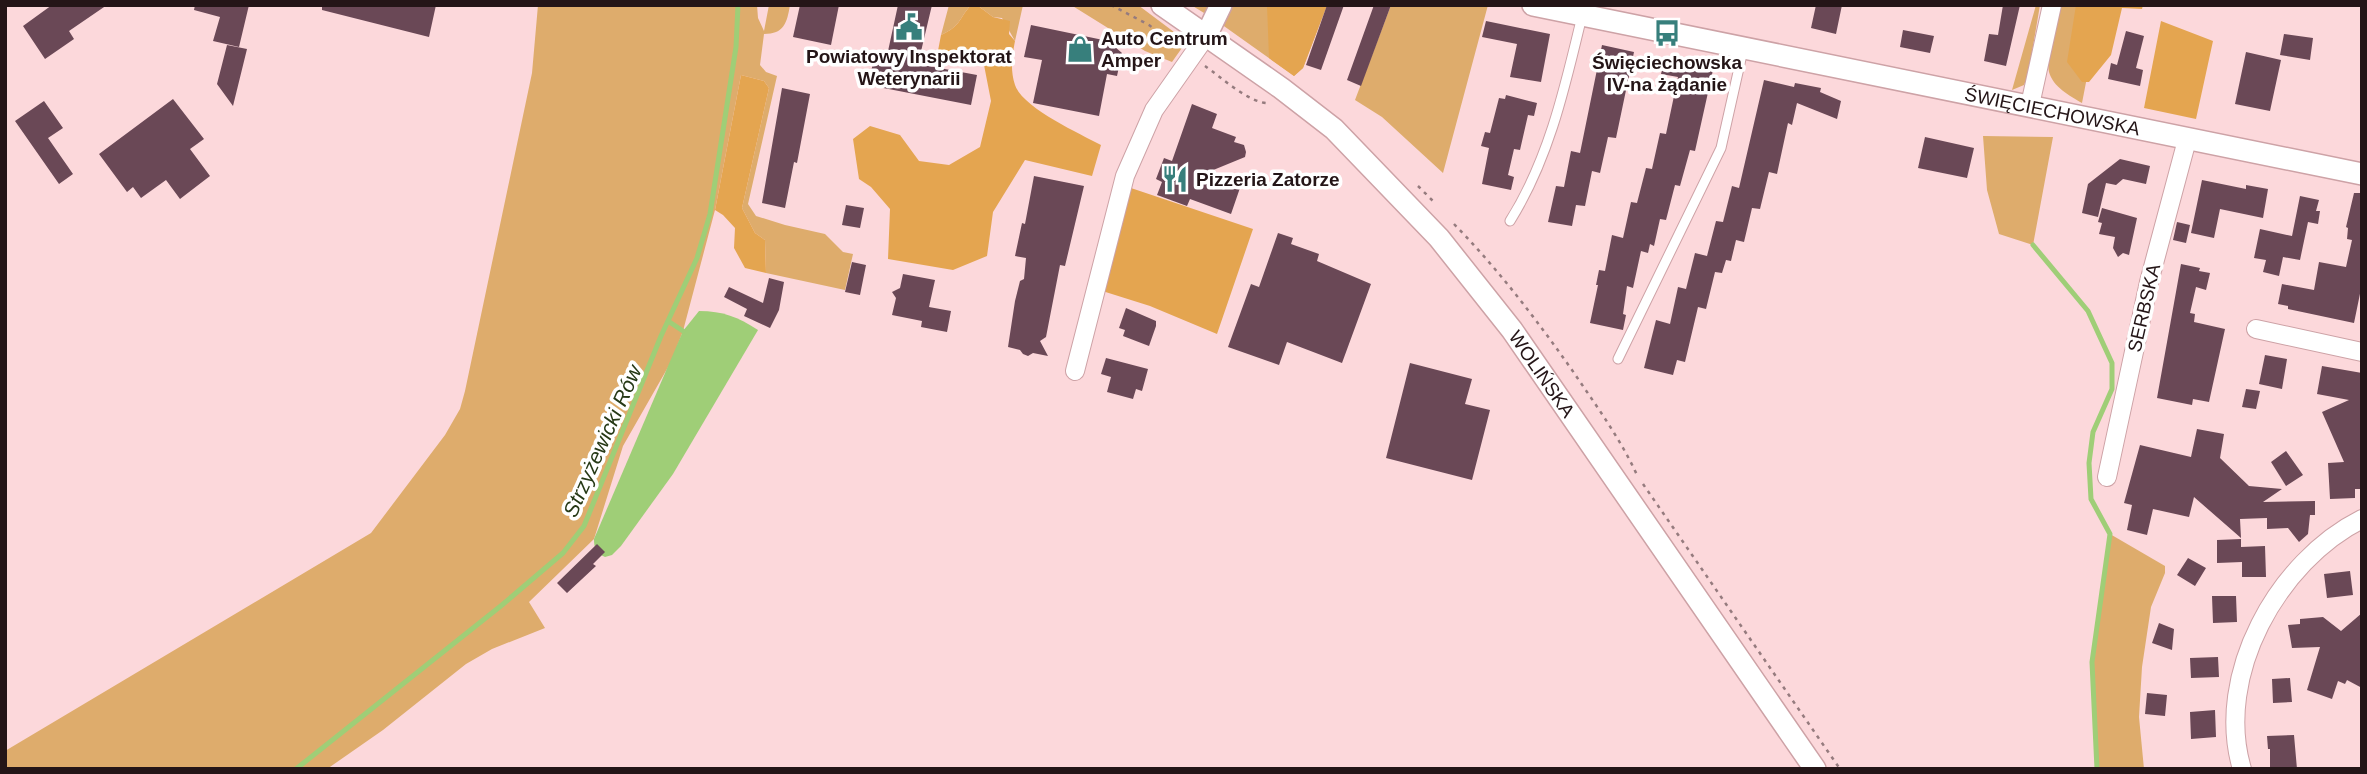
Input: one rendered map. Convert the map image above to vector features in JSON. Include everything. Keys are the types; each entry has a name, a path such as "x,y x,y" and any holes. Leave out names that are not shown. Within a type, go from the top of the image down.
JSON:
{"street":[{"name":"WOLIŃSKA","path":"1161,5 1282,88 1334,129 1439,238 1513,330 1815,769"},
{"path":"1075,371 1125,176 1154,110 1206,36 1221,5"},
{"name":"ŚWIĘCIECHOWSKA","path":"1533,5 2362,174"},
{"path":"2031,105 2052,5"},
{"name":"SERBSKA","path":"2107,477 2149,282 2187,140"},
{"path":"2256,328 2362,352"},
{"path":"2242,769 2237,729 2237,698 2247,656 2259,625 2305,559 2362,519"}],"lane":[{"path":"1510,221 1526,192 1558,113 1582,16"},
{"path":"1618,359 1721,148 1744,48"}],"path":[{"path":"1638,477 1840,769"}],"shaded area":[{"path":"538,5 757,5 758,18 764,31 769,5 790,5 780,30 764,34 760,65 766,72 777,76 748,204 756,216 825,234 843,252 853,254 845,290 766,273 765,240 755,233 742,208 769,88 764,81 741,75 715,210 683,331 671,362 623,446 594,539 529,602 545,628 492,649 466,664 383,730 327,769 5,769 5,751 371,533 445,435 460,409 465,391 532,73"},
{"path":"949,5 971,5 956,25 941,35"},
{"path":"971,5 977,5 993,17 1010,21 1009,34 1015,41 1012,74 1020,94 1040,111 1101,145 1092,176 1025,160 993,212 987,256 953,270 888,259 890,209 871,187 859,179 853,139 870,126 900,135 919,161 949,165 980,147 991,101 984,65 937,56 941,35 956,25"},
{"path":"977,5 1023,5 1015,41 1002,18 993,17"},
{"path":"1071,5 1138,5 1182,38 1184,45 1172,62 1145,51"},
{"path":"1191,5 1327,5 1303,68 1294,76"},
{"path":"1267,5 1327,5 1303,68 1294,76 1269,58"},
{"path":"1391,5 1488,5 1443,173 1382,117 1355,100"},
{"path":"2036,5 2040,5 2028,76 2024,85 2012,90"},
{"path":"2061,5 2101,5 2082,103 2058,87 2049,72 2050,48"},
{"path":"2076,5 2143,5 2142,9 2122,8 2111,55 2089,82 2082,82 2067,62"},
{"path":"2161,21 2213,41 2196,119 2144,108"},
{"path":"741,75 764,81 769,88 742,208 755,233 765,240 766,273 745,268 734,248 735,228 715,210"},
{"path":"1983,136 2053,137 2033,245 1999,234 1987,190"},
{"path":"1122,185 1253,229 1217,334 1150,306 1096,289"},
{"path":"699,311 730,316 758,330 673,474 621,546 612,555 605,557 596,550 594,539 683,331"},
{"path":"2110,534 2165,566 2165,573 2151,607 2142,667 2139,717 2144,769 2097,769 2092,662"}],"building":[{"path":"52,5 107,5 69,31 74,39 45,59 23,26"},
{"path":"195,5 249,5 239,47 213,41 220,17 194,10"},
{"path":"322,5 436,5 429,37 322,10"},
{"path":"800,5 839,5 831,45 793,37"},
{"path":"898,5 932,5 918,64 977,75 971,105 868,85 873,63 885,65"},
{"path":"1327,5 1344,5 1321,70 1306,65"},
{"path":"1374,5 1391,5 1361,86 1347,80"},
{"path":"1816,5 1842,5 1836,34 1811,28"},
{"path":"2003,5 2020,5 2006,66 1984,61 1989,34 1998,35"},
{"path":"1486,21 1550,34 1541,82 1510,77 1517,44 1482,37"},
{"path":"1031,25 1108,41 1122,53 1117,76 1107,74 1099,116 1033,103 1042,60 1024,57"},
{"path":"1903,30 1934,36 1930,53 1900,47"},
{"path":"2126,31 2144,36 2136,68 2143,70 2140,86 2108,79 2111,63 2117,65"},
{"path":"2284,34 2313,38 2310,60 2280,55"},
{"path":"227,45 247,49 233,106 217,84"},
{"path":"1602,45 1634,52 1616,138 1608,137 1600,173 1592,171 1585,206 1576,205 1572,226 1548,222 1556,186 1564,187 1571,151 1580,153"},
{"path":"2246,52 2281,60 2270,111 2235,104"},
{"path":"1665,58 1713,70 1695,151 1690,150 1680,186 1675,185 1666,220 1660,219 1654,246 1650,244 1648,253 1641,251 1633,288 1627,286 1623,330 1590,323 1599,270 1605,271 1612,235 1623,238 1631,202 1637,203 1646,168 1652,169 1660,133 1666,134 1678,77 1661,74"},
{"path":"1764,80 1794,87 1795,83 1821,88 1820,92 1841,101 1837,119 1797,103 1792,125 1788,123 1777,174 1769,172 1760,209 1752,208 1744,242 1736,240 1731,261 1726,260 1722,273 1715,272 1706,309 1698,307 1685,362 1677,360 1673,375 1644,368 1656,320 1670,324 1678,287 1686,289 1695,253 1707,256 1716,221 1723,222 1732,186 1739,188"},
{"path":"782,88 810,94 785,208 762,203"},
{"path":"1506,95 1537,103 1534,116 1528,115 1520,150 1514,149 1508,175 1514,177 1511,190 1482,184 1489,148 1481,146 1485,132 1490,133 1499,98 1505,99"},
{"path":"173,99 204,139 190,149 210,176 180,199 166,180 141,198 133,187 127,192 99,154"},
{"path":"44,101 63,128 48,138 73,174 59,184 15,121"},
{"path":"1192,104 1217,114 1212,128 1236,137 1234,142 1244,145 1245,157 1206,173 1241,185 1231,214 1190,199 1187,206 1157,195 1162,182 1156,179 1164,158 1172,161"},
{"path":"1925,137 1974,148 1967,178 1918,168"},
{"path":"2120,159 2150,166 2146,184 2123,179 2116,185 2106,183 2098,217 2082,213 2088,184"},
{"path":"1034,176 1084,186 1065,266 1060,265 1046,337 1040,341 1048,356 1033,353 1028,356 1020,350 1008,347 1015,301 1020,281 1024,279 1026,258 1015,256 1022,223 1025,224"},
{"path":"2202,180 2246,189 2246,185 2268,189 2263,218 2220,209 2214,238 2191,233"},
{"path":"2354,193 2362,193 2362,284 2354,323 2288,309 2288,306 2278,304 2282,284 2314,290 2319,262 2346,267 2352,240 2347,239 2346,227"},
{"path":"2300,196 2319,200 2316,211 2320,211 2318,224 2308,222 2300,260 2283,257 2279,276 2263,272 2266,260 2254,258 2260,229 2292,236"},
{"path":"846,205 864,208 860,228 842,225"},
{"path":"2102,208 2137,218 2129,255 2123,253 2118,257 2113,248 2115,237 2099,234 2102,223 2098,222"},
{"path":"2177,222 2190,225 2186,243 2173,240"},
{"path":"1278,233 1293,238 1291,244 1319,254 1317,261 1371,284 1342,363 1287,342 1279,365 1228,347 1251,284 1259,287"},
{"path":"852,262 866,265 860,295 845,292"},
{"path":"2181,264 2210,273 2206,290 2196,287 2190,313 2195,314 2194,322 2225,329 2209,402 2193,399 2192,405 2157,398"},
{"path":"903,274 935,280 929,307 951,311 947,332 921,327 922,321 892,315 896,298 892,292 900,288"},
{"path":"769,278 784,282 779,310 770,328 744,316 747,309 724,297 729,287 763,303"},
{"path":"1126,308 1156,321 1149,346 1123,336 1125,330 1119,328"},
{"path":"2265,355 2287,359 2282,389 2259,384"},
{"path":"1106,358 1148,369 1142,391 1136,389 1133,399 1107,392 1111,377 1101,374"},
{"path":"1410,363 1472,379 1465,404 1490,410 1472,480 1386,458"},
{"path":"2322,366 2362,373 2362,489 2355,489 2355,498 2330,499 2328,463 2344,462 2322,412 2349,400 2317,394"},
{"path":"2246,389 2260,391 2256,409 2242,407"},
{"path":"2197,429 2224,434 2220,458 2249,486 2282,489 2263,502 2315,501 2315,515 2310,515 2308,534 2299,542 2288,528 2267,529 2267,518 2240,519 2241,538 2194,497 2189,517 2153,509 2147,535 2127,530 2132,505 2124,503 2140,445 2191,457"},
{"path":"2286,451 2303,475 2286,486 2271,462"},
{"path":"2241,539 2241,547 2265,546 2266,577 2242,577 2242,562 2217,563 2217,540"},
{"path":"597,544 605,552 593,564 596,566 567,593 557,583"},
{"path":"2188,558 2206,568 2195,586 2177,575"},
{"path":"2350,571 2353,595 2327,598 2324,574"},
{"path":"2212,596 2236,596 2237,622 2213,623"},
{"path":"2362,613 2362,688 2347,680 2345,684 2338,681 2332,699 2307,690 2320,647 2292,648 2288,625 2300,624 2300,619 2323,617 2341,631"},
{"path":"2159,623 2174,629 2172,650 2152,643"},
{"path":"2218,657 2219,677 2191,678 2190,658"},
{"path":"2290,678 2292,702 2273,703 2272,679"},
{"path":"2147,693 2167,695 2165,716 2145,714"},
{"path":"2215,710 2216,737 2191,739 2190,712"},
{"path":"2294,735 2297,769 2270,769 2267,736"}],"waterway":[{"name":"Strzyżewicki Rów","path":"296,769 502,605 563,553 584,526 661,336 697,258 710,214 736,47 738,5"},
{"path":"2033,245 2088,311 2112,363 2112,389 2093,432 2089,463 2091,499 2110,534 2092,662 2097,769"},
{"path":"668,321 683,331"}],"place":[{"name":"Powiatowy Inspektorat Weterynarii","path":"909,27"},
{"name":"Święciechowska IV-na żądanie","path":"1667,33"},
{"name":"Auto Centrum Amper","path":"1080,49"},
{"name":"Pizzeria Zatorze","path":"1175,179"}]}
